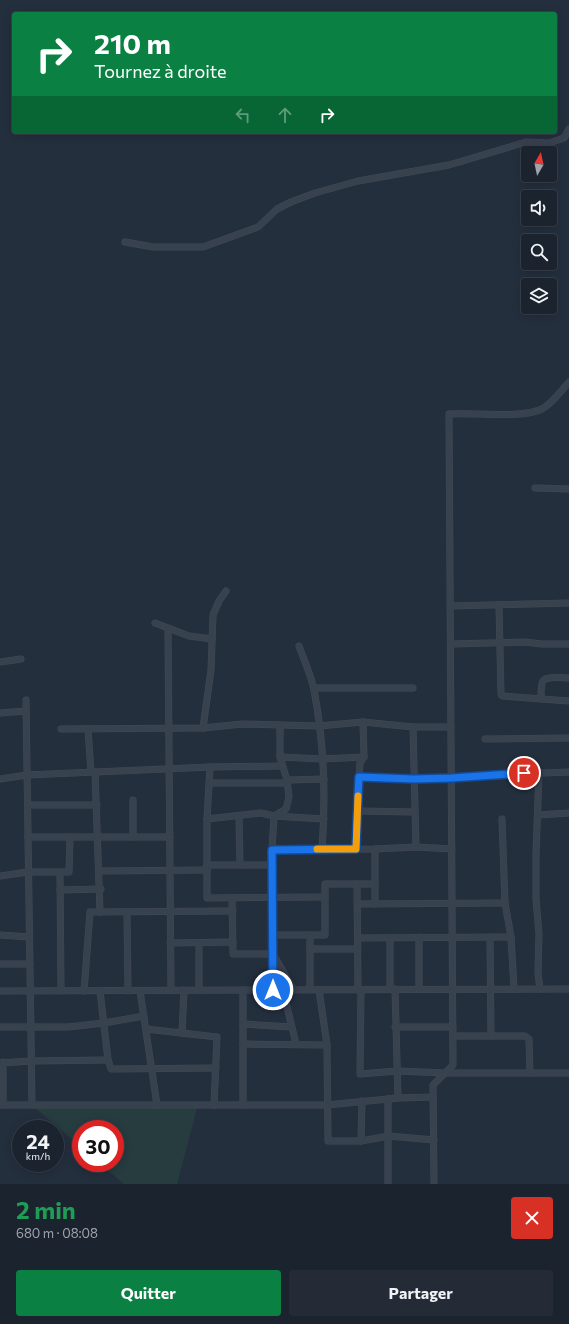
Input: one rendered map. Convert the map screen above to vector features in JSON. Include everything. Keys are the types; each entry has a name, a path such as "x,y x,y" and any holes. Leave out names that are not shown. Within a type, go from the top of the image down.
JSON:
{"street":[{"path":"125,242 153,247 203,247 258,227 277,209 315,193 358,181 448,165 526,142 549,143 564,138 569,129"},
{"path":"434,1184 433,1085 446,1074 453,1065 449,414 516,414 533,412 542,409 549,404 569,382"},
{"path":"535,488 569,489"},
{"path":"203,728 211,670 213,614 219,600 226,590"},
{"path":"450,606 569,603"},
{"path":"499,605 502,696 569,701"},
{"path":"154,623 189,636 212,639"},
{"path":"168,628 171,990"},
{"path":"450,644 524,642 569,644"},
{"path":"299,646 314,688 319,726 324,779 322,849"},
{"path":"0,662 21,660"},
{"path":"541,699 542,682 544,680 548,678 569,678"},
{"path":"314,688 413,688"},
{"path":"26,700 32,1105"},
{"path":"0,713 26,711"},
{"path":"61,729 203,728 242,724 319,726 363,722 413,727 451,727"},
{"path":"356,849 360,763 364,757 363,722"},
{"path":"274,816 286,809 290,797 280,757 280,725"},
{"path":"413,727 416,848"},
{"path":"88,729 97,806 101,889 100,912"},
{"path":"485,739 569,738"},
{"path":"280,757 322,759 364,757"},
{"path":"0,779 27,775 169,770 210,767 282,766"},
{"path":"210,767 207,818 207,898 325,897"},
{"path":"359,777 414,779 539,772 569,772"},
{"path":"539,772 536,899 539,934 538,973 540,989"},
{"path":"210,783 324,779"},
{"path":"133,800 133,837"},
{"path":"28,805 97,806"},
{"path":"357,811 415,812"},
{"path":"207,818 261,813 274,816 324,819"},
{"path":"538,814 569,813"},
{"path":"239,816 240,865"},
{"path":"273,990 272,850 274,816"},
{"path":"502,819 506,903 511,937 514,989"},
{"path":"28,837 170,836"},
{"path":"0,876 28,872 68,872 70,837"},
{"path":"375,849 375,904"},
{"path":"272,850 452,849"},
{"path":"100,871 170,870 240,865 272,865"},
{"path":"60,872 61,991"},
{"path":"273,935 325,935 325,884 375,884"},
{"path":"357,884 360,990 360,1074 397,1071 446,1074 569,1073"},
{"path":"60,890 101,889"},
{"path":"232,898 233,954 273,954"},
{"path":"358,904 506,903"},
{"path":"84,991 90,912 233,911"},
{"path":"127,912 128,991"},
{"path":"0,935 29,937"},
{"path":"310,935 310,990"},
{"path":"490,937 490,1036"},
{"path":"358,938 511,937"},
{"path":"390,938 398,1098"},
{"path":"419,938 419,989"},
{"path":"170,943 233,942"},
{"path":"199,943 199,990"},
{"path":"310,949 358,949"},
{"path":"273,954 294,990"},
{"path":"0,964 30,964"},
{"path":"0,991 569,989"},
{"path":"182,1033 184,990"},
{"path":"243,990 243,1105"},
{"path":"283,990 296,1044"},
{"path":"319,990 327,1045 328,1140 361,1140 389,1136 434,1140"},
{"path":"100,991 108,1060 111,1069 216,1068"},
{"path":"140,991 157,1105"},
{"path":"0,1027 68,1027 144,1016"},
{"path":"243,1024 291,1027"},
{"path":"395,1027 453,1027"},
{"path":"146,1029 217,1038 214,1105"},
{"path":"453,1036 525,1036 529,1039 530,1073"},
{"path":"243,1044 327,1045"},
{"path":"108,1060 2,1063 1,1105 328,1105 434,1096"},
{"path":"388,1099 388,1184"},
{"path":"361,1140 362,1101"}],"green space":[{"path":"32,1105 198,1105 177,1184 124,1184 110,1172 124,1172 124,1120 72,1120 72,1139 64,1132 64,1120 50,1120"}],"slow traffic":[{"path":"317,849 356,849 358,796"}],"route":[{"path":"273,990 272,850 356,849 359,777 414,779 524,773"}]}
